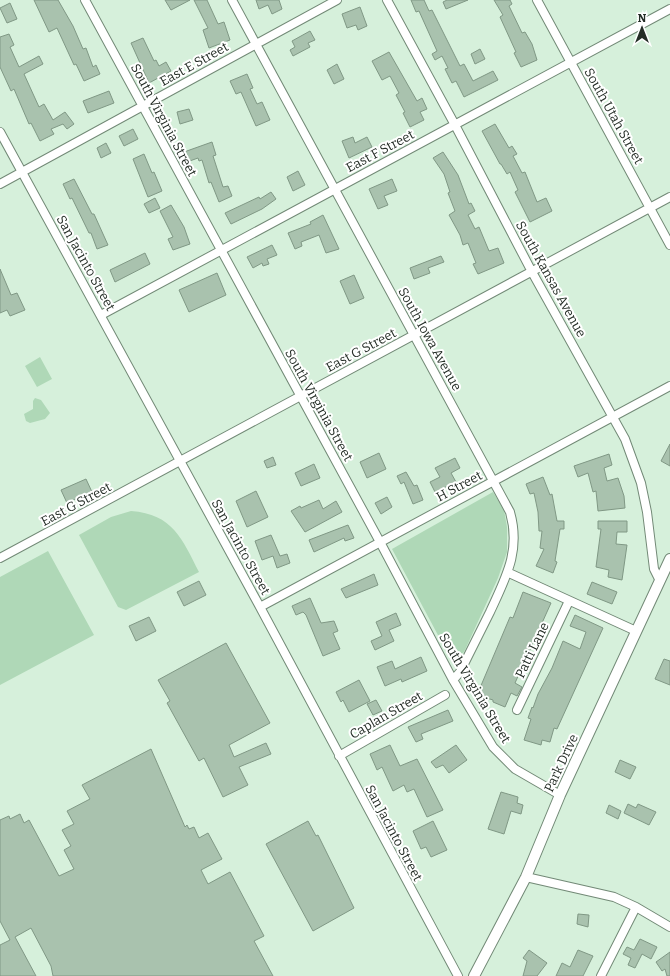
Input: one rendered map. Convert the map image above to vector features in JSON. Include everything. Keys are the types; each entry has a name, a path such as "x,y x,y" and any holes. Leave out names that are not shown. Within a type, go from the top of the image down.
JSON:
{"street":[{"name":"South Virginia Street","path":"85,0 380,542 453,680 493,747 515,769 560,795"},
{"name":"South Iowa Avenue","path":"232,0 336,189 413,336 494,480 512,522 514,544 508,573"},
{"name":"East E Street","path":"0,184 21,171 337,0"},
{"name":"South Kansas Avenue","path":"387,0 455,124 532,272 613,416 634,461 641,483 647,512 654,569 660,581"},
{"name":"South Utah Street","path":"537,0 670,245"},
{"name":"East F Street","path":"101,315 670,9"},
{"name":"San Jacinto Street","path":"0,132 101,315 179,462 260,607 458,976"},
{"name":"East G Street","path":"0,558 670,198"},
{"name":"H Street","path":"260,607 670,386"},
{"name":"Park Drive","path":"474,976 526,877 560,795 670,559"},
{"path":"453,680 460,672 508,573 636,631"},
{"name":"Patti Lane","path":"517,710 569,601"},
{"name":"Caplan Street","path":"339,756 445,695"},
{"path":"526,877 594,891 614,897 636,907 670,927"},
{"path":"601,976 636,907"}],"green space":[{"path":"40,357 52,379 37,387 25,366"},
{"path":"35,398 41,400 50,413 45,419 30,423 26,421 24,414 33,409 33,401"},
{"path":"493,492 504,510 507,527 507,552 498,578 465,650 455,667 392,549"},
{"path":"131,511 157,517 174,530 187,549 199,572 126,610 118,607 79,535 111,517"},
{"path":"48,551 94,635 0,685 0,577"}],"building":[{"path":"34,0 58,0 73,26 83,49 86,48 93,67 96,65 100,74 84,81 76,64 74,65 57,28 49,32"},
{"path":"165,0 190,0 171,10"},
{"path":"194,0 207,0 218,24 224,22 230,40 209,48 203,30 208,28"},
{"path":"256,0 279,0 282,9 272,14 268,5 259,9"},
{"path":"411,0 424,0 429,11 432,10 460,66 464,64 473,81 493,71 498,80 464,97 456,81 452,83 445,69 448,68 442,56 435,60 432,54 437,51 419,11 416,12"},
{"path":"447,0 468,0 446,9 443,2"},
{"path":"494,0 510,0 512,4 509,6 522,33 525,32 532,44 537,60 521,67 500,17 503,15"},
{"path":"10,3 17,19 7,23 0,8"},
{"path":"360,7 367,26 358,30 356,25 347,28 342,14"},
{"path":"310,31 315,40 308,43 310,47 293,56 290,50 295,47 292,41"},
{"path":"9,34 14,45 10,47 19,67 39,56 43,64 24,74 39,107 44,104 53,120 65,112 74,124 67,129 63,124 51,129 54,134 40,141 31,123 29,124 14,89 11,91 0,67 0,37"},
{"path":"143,38 154,61 156,60 159,66 166,62 171,71 149,83 131,43"},
{"path":"480,49 485,59 475,64 471,54"},
{"path":"389,52 417,101 422,98 427,109 420,112 424,120 410,127 403,113 405,112 396,95 399,93 390,76 382,80 372,61"},
{"path":"337,64 344,79 334,84 327,70"},
{"path":"247,74 253,88 250,89 257,104 262,102 270,120 256,126 241,92 236,94 230,81"},
{"path":"109,91 114,103 88,113 83,101"},
{"path":"189,109 193,120 180,124 177,112"},
{"path":"495,124 509,148 512,146 517,154 513,156 522,173 525,172 537,202 546,198 552,211 530,222 515,192 518,190 510,172 507,174 500,164 482,131"},
{"path":"133,129 138,139 124,146 119,136"},
{"path":"353,137 355,143 367,137 372,147 349,158 342,141"},
{"path":"212,142 216,155 213,156 223,187 228,186 232,196 219,202 211,182 209,183 202,160 199,161 198,158 187,162 184,152"},
{"path":"106,143 111,153 101,158 97,148"},
{"path":"443,152 458,175 469,204 471,203 475,211 468,215 475,229 479,227 489,251 498,248 504,263 478,274 473,264 476,263 468,243 463,245 460,235 449,215 455,211 448,193 450,192 444,174 433,158"},
{"path":"144,154 162,191 148,197 133,159"},
{"path":"298,171 305,185 293,191 287,177"},
{"path":"74,179 92,214 94,214 108,245 97,249 91,233 89,233 72,198 70,199 63,184"},
{"path":"392,179 397,191 384,196 388,205 378,209 369,189"},
{"path":"271,192 276,199 262,209 231,224 225,213 259,197 260,199"},
{"path":"155,198 160,208 149,213 144,204"},
{"path":"171,205 184,227 190,244 173,250 168,239 173,237 160,211"},
{"path":"323,215 339,249 326,253 319,235 301,242 302,246 295,249 288,233 311,224 310,222"},
{"path":"272,245 277,255 267,259 269,264 263,266 262,263 253,268 247,257"},
{"path":"145,253 150,264 115,282 110,270"},
{"path":"441,256 444,262 428,268 430,273 414,279 410,268"},
{"path":"0,269 11,295 17,293 25,310 10,316 7,310 0,313"},
{"path":"217,273 226,295 189,312 179,290"},
{"path":"354,275 364,298 350,304 340,281"},
{"path":"670,444 670,466 661,461"},
{"path":"379,453 386,469 367,478 360,462"},
{"path":"609,454 612,465 604,468 607,481 618,478 624,496 625,508 598,511 596,491 593,492 588,473 578,477 574,466"},
{"path":"273,457 276,465 267,468 264,461"},
{"path":"455,458 460,468 451,473 456,482 435,492 430,482 440,477 435,468"},
{"path":"314,464 320,478 301,486 295,473"},
{"path":"406,472 414,486 417,485 423,500 413,504 404,482 401,484 397,476"},
{"path":"543,477 550,495 552,494 557,521 564,521 564,529 560,529 555,561 557,562 553,573 536,566 544,549 540,548 542,531 539,531 538,512 534,493 530,494 526,484"},
{"path":"86,479 92,492 67,503 61,490"},
{"path":"256,491 268,517 247,527 236,501"},
{"path":"387,497 392,507 381,514 375,503"},
{"path":"319,500 323,509 336,501 342,512 305,532 291,511 300,506 301,508"},
{"path":"598,521 627,521 627,532 617,532 616,544 627,545 622,580 608,577 609,570 596,567 601,529 598,529"},
{"path":"348,525 354,538 345,541 344,538 314,552 309,540"},
{"path":"271,535 280,556 287,554 290,563 277,568 273,556 262,560 255,541"},
{"path":"374,574 378,585 346,598 341,589"},
{"path":"199,581 206,595 184,606 177,592"},
{"path":"592,582 617,592 612,604 587,594"},
{"path":"523,592 551,603 515,683 522,687 517,696 511,693 505,707 493,702 493,700 477,695 510,617 513,618"},
{"path":"310,598 321,623 334,621 338,631 333,633 340,649 323,656 306,615 303,612 296,615 292,606"},
{"path":"396,613 401,625 389,630 394,641 375,650 371,641 382,636 376,622"},
{"path":"575,615 603,628 557,729 554,728 550,742 542,740 541,745 524,740 531,719 528,718 532,707 533,708 538,694 552,668 563,641 580,649 586,632 570,626"},
{"path":"149,617 156,631 136,641 129,626"},
{"path":"226,643 270,723 229,745 234,757 266,743 271,754 239,767 248,785 223,797 204,758 199,761 167,703 170,701 158,680"},
{"path":"421,657 427,671 402,682 401,679 385,686 377,667 392,661 395,669"},
{"path":"664,659 670,661 670,685 655,679"},
{"path":"359,680 370,701 349,712 343,700 341,702 336,692"},
{"path":"376,700 382,711 373,715 367,704"},
{"path":"448,710 453,721 421,734 423,739 416,742 408,727"},
{"path":"390,745 400,766 417,759 443,810 427,817 414,789 407,792 404,785 393,791 382,767 377,770 370,754"},
{"path":"456,745 467,760 449,773 443,765 436,768 431,762"},
{"path":"151,749 185,827 187,825 189,829 194,827 199,838 208,833 222,859 201,870 208,884 230,872 264,936 254,941 273,976 53,976 51,966 31,928 15,937 36,976 0,976 0,945 10,940 0,921 0,820 9,816 10,819 20,814 24,823 29,820 59,876 74,869 64,850 71,846 62,830 74,824 67,811 90,799 82,785"},
{"path":"620,760 636,767 630,779 615,772"},
{"path":"501,792 518,797 517,803 523,805 521,814 511,811 504,834 488,829"},
{"path":"628,804 636,808 638,804 656,812 649,825 624,813"},
{"path":"609,805 621,811 618,819 606,813"},
{"path":"308,821 316,836 318,835 354,908 313,931 266,844"},
{"path":"433,821 447,850 431,857 426,847 421,849 413,831"},
{"path":"578,914 589,915 588,927 577,924"},
{"path":"640,939 657,947 651,959 642,954 635,968 628,965 631,958 623,954 627,947 634,950"},
{"path":"529,950 547,963 537,976 523,976 527,961 523,958"},
{"path":"578,950 593,956 583,976 556,976 562,963 570,967"},
{"path":"670,952 670,976 667,976 665,969 662,971 656,962"}]}
